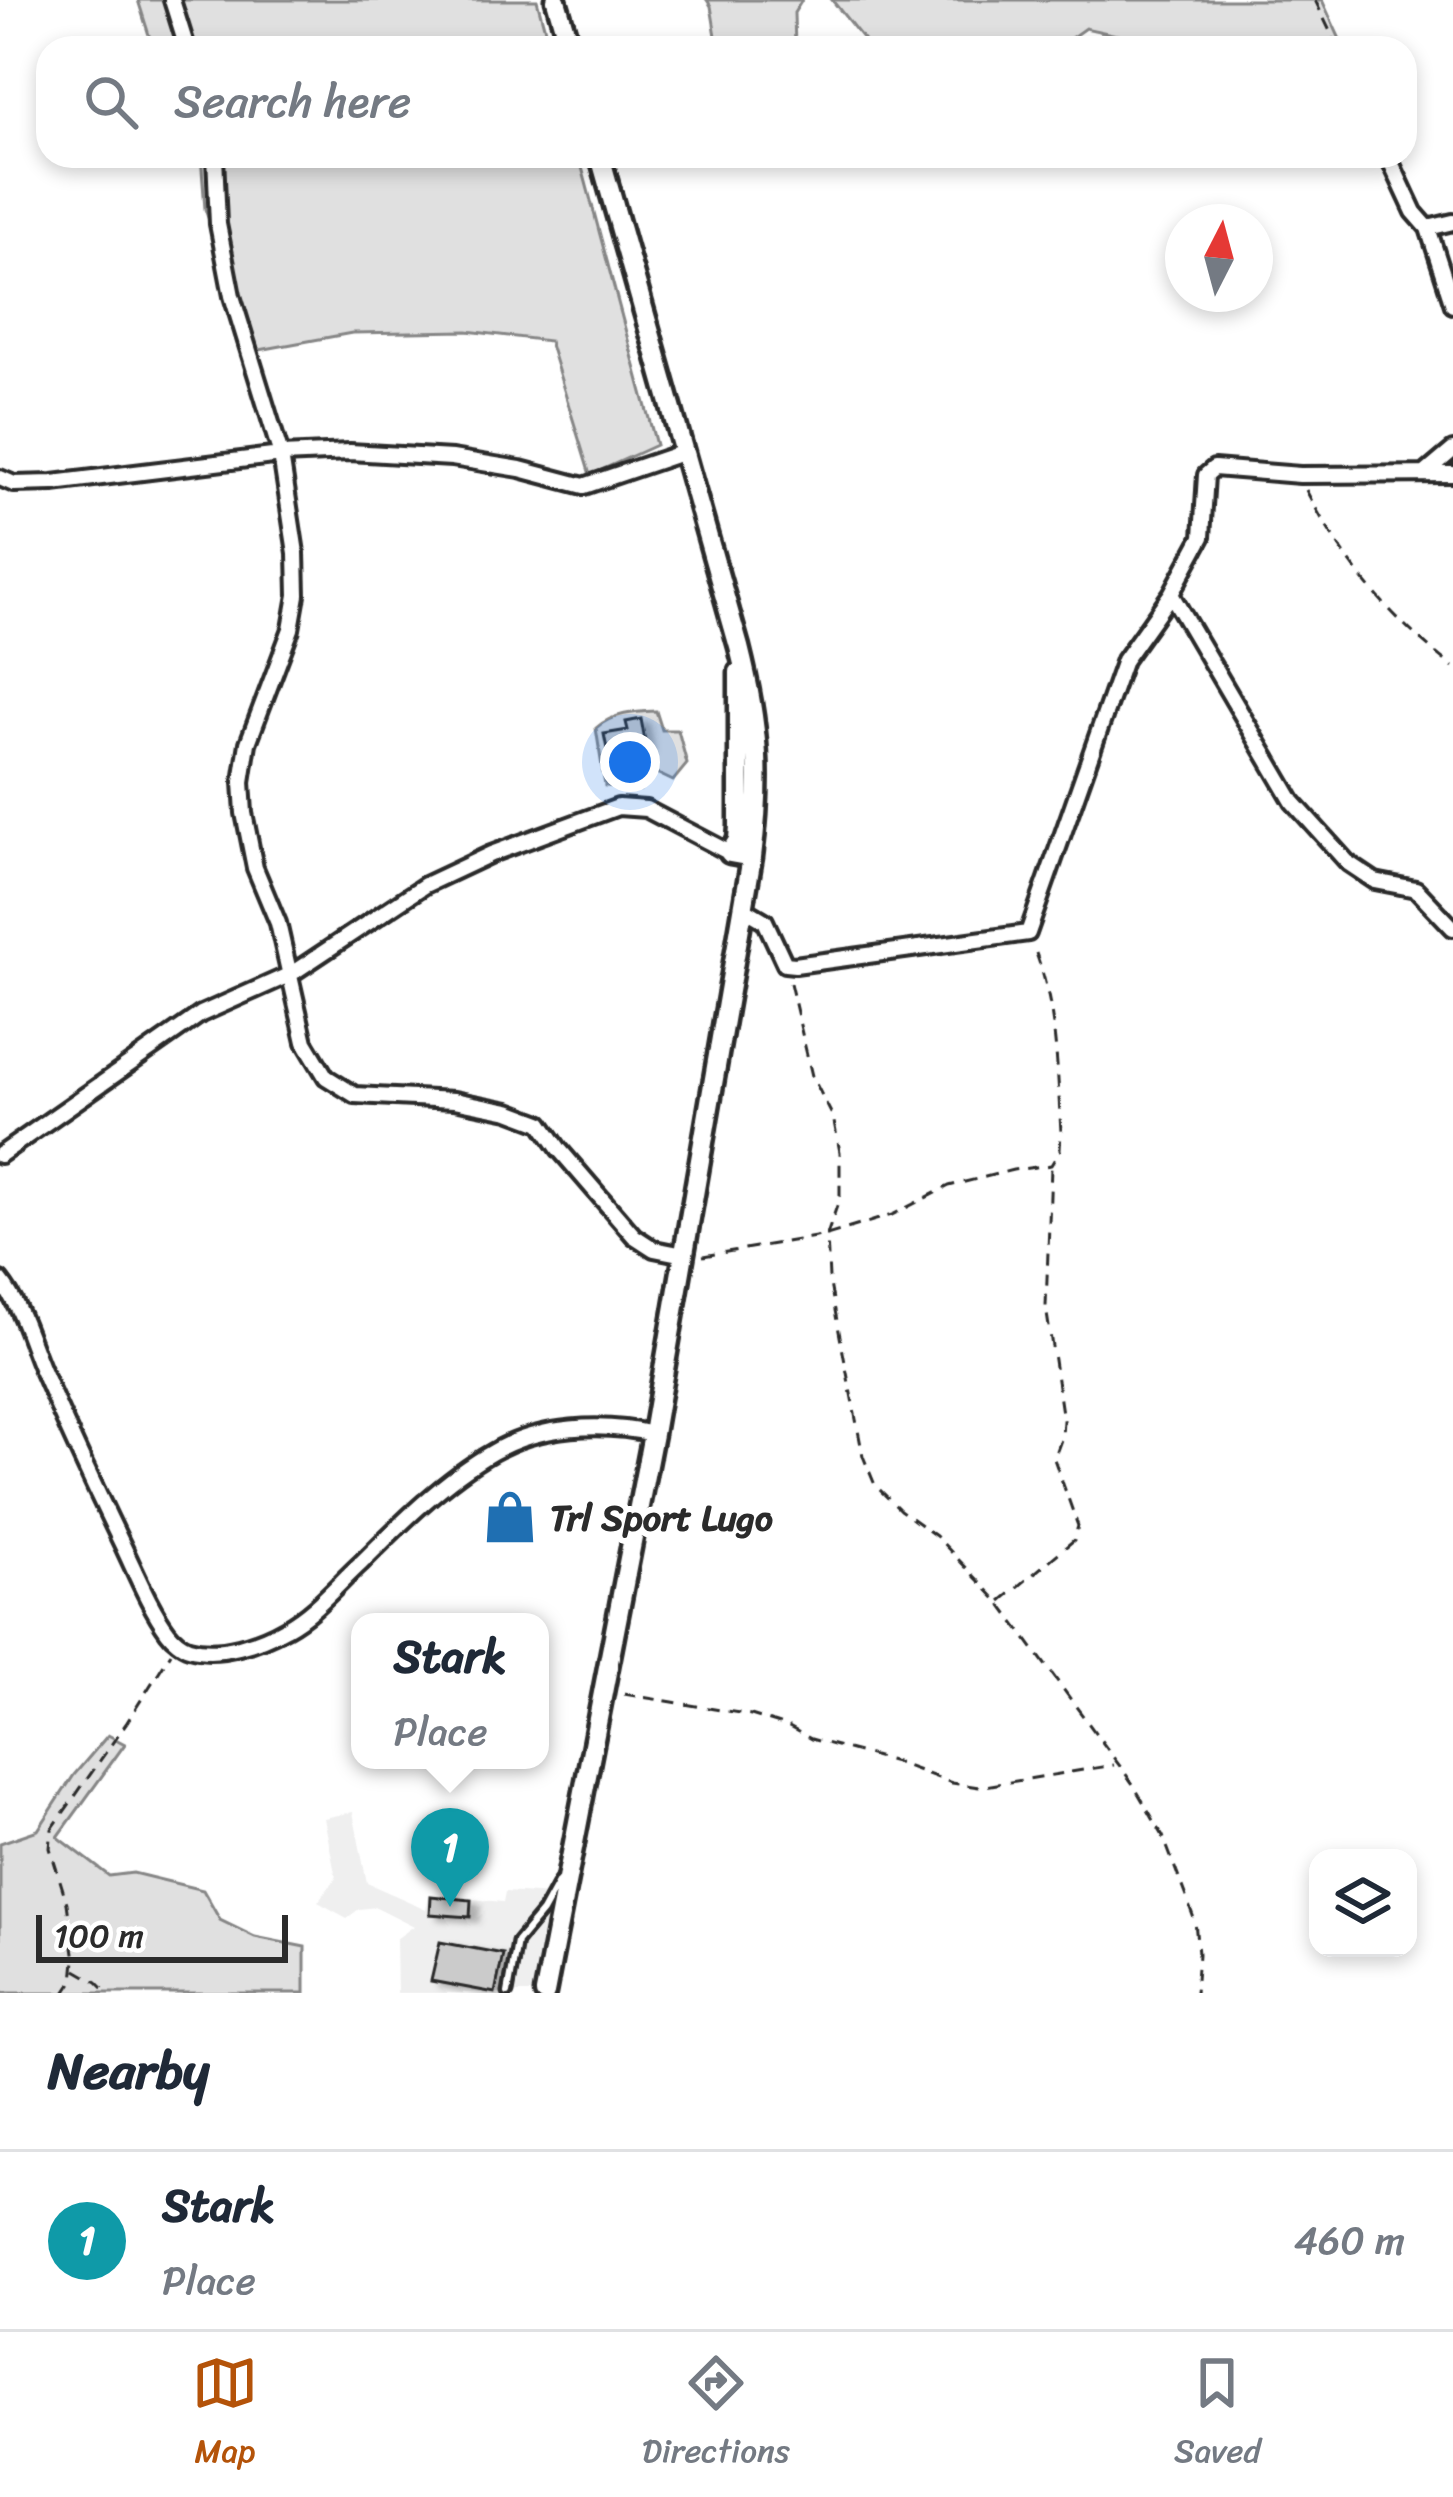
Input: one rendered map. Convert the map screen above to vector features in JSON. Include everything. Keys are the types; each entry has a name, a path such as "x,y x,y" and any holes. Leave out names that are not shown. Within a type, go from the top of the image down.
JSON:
{"main road":[{"path":"556,0 566,36"},
{"path":"545,1993 653,1434 752,857 760,768 740,647 603,168"},
{"path":"740,647 739,821 738,840 730,853 752,857"}],"street":[{"path":"172,0 183,36"},
{"path":"216,168 218,224 232,296 281,455 296,553 297,595 291,629 248,743 242,782 255,868 278,923 305,1042 326,1077 356,1095 454,1100 541,1123 634,1236 654,1249 684,1255"},
{"path":"1394,168 1414,212 1428,228 1453,305"},
{"path":"1428,228 1453,222"},
{"path":"1427,472 1453,450"},
{"path":"0,478 14,484 53,483 281,455 350,452 452,458 584,486 684,452"},
{"path":"743,908 765,921 785,964 1028,933 1124,660 1171,594 1202,537 1206,475 1214,468 1302,475 1453,474"},
{"path":"1171,594 1293,802 1348,863 1375,881 1416,889 1453,928"},
{"path":"0,1155 201,1014 291,974 425,885 491,854 618,807 646,809 730,853"},
{"path":"0,1280 13,1295 53,1394 145,1591 171,1637 187,1648 215,1651 286,1628 443,1488 495,1450 534,1436 583,1428 653,1434"}],"lane":[{"path":"508,1993 517,1942 542,1912 572,1857"}],"path":[{"path":"1315,0 1332,36"},
{"path":"1302,475 1326,529 1358,576 1453,667"},
{"path":"999,1602 1062,1552 1074,1540 1078,1526 1054,1459 1063,1420 1046,1307 1051,1165 1060,1150 1054,1024 1044,974 1028,933"},
{"path":"785,964 812,1076 832,1117 840,1152 840,1197 827,1234 829,1279 862,1456 875,1485 899,1510 936,1536 999,1602 1133,1784 1162,1836 1195,1921 1195,1993"},
{"path":"684,1255 702,1256 827,1234 892,1215 950,1186 1051,1165"},
{"path":"65,1993 74,1981 74,1969 67,1903 50,1848 52,1829 178,1641"},
{"path":"604,1691 751,1715 811,1739 979,1787 1118,1764"},
{"path":"74,1969 108,1993"}],"shaded area":[{"path":"138,0 537,0 547,36 149,36"},
{"path":"707,0 802,0 794,13 795,36 716,36"},
{"path":"832,0 1322,0 1338,36 1122,36 1085,28 1074,36 860,36"},
{"path":"202,168 582,168 656,445 590,475 549,341 467,331 352,333 254,351 205,209"},
{"path":"656,711 662,730 678,730 687,764 673,781 652,771 640,790 605,786 596,728 617,716"},
{"path":"108,1735 125,1744 58,1837 109,1876 133,1873 203,1890 220,1920 255,1937 305,1947 305,1993 0,1993 0,1843 38,1830 74,1775"},
{"path":"353,1812 367,1883 426,1909 429,1895 503,1902 505,1892 551,1895 533,1993 397,1993 396,1939 414,1926 376,1907 359,1909 347,1918 318,1902 336,1878 324,1818"}],"building":[{"path":"641,719 646,747 608,754 604,734 628,730 626,722"},
{"path":"431,1896 471,1900 470,1917 430,1914"},
{"path":"440,1942 503,1954 495,1993 431,1981"}],"place":[{"name":"Trl Sport Lugo","path":"510,1517"},
{"name":"Stark","path":"450,1907"}]}
